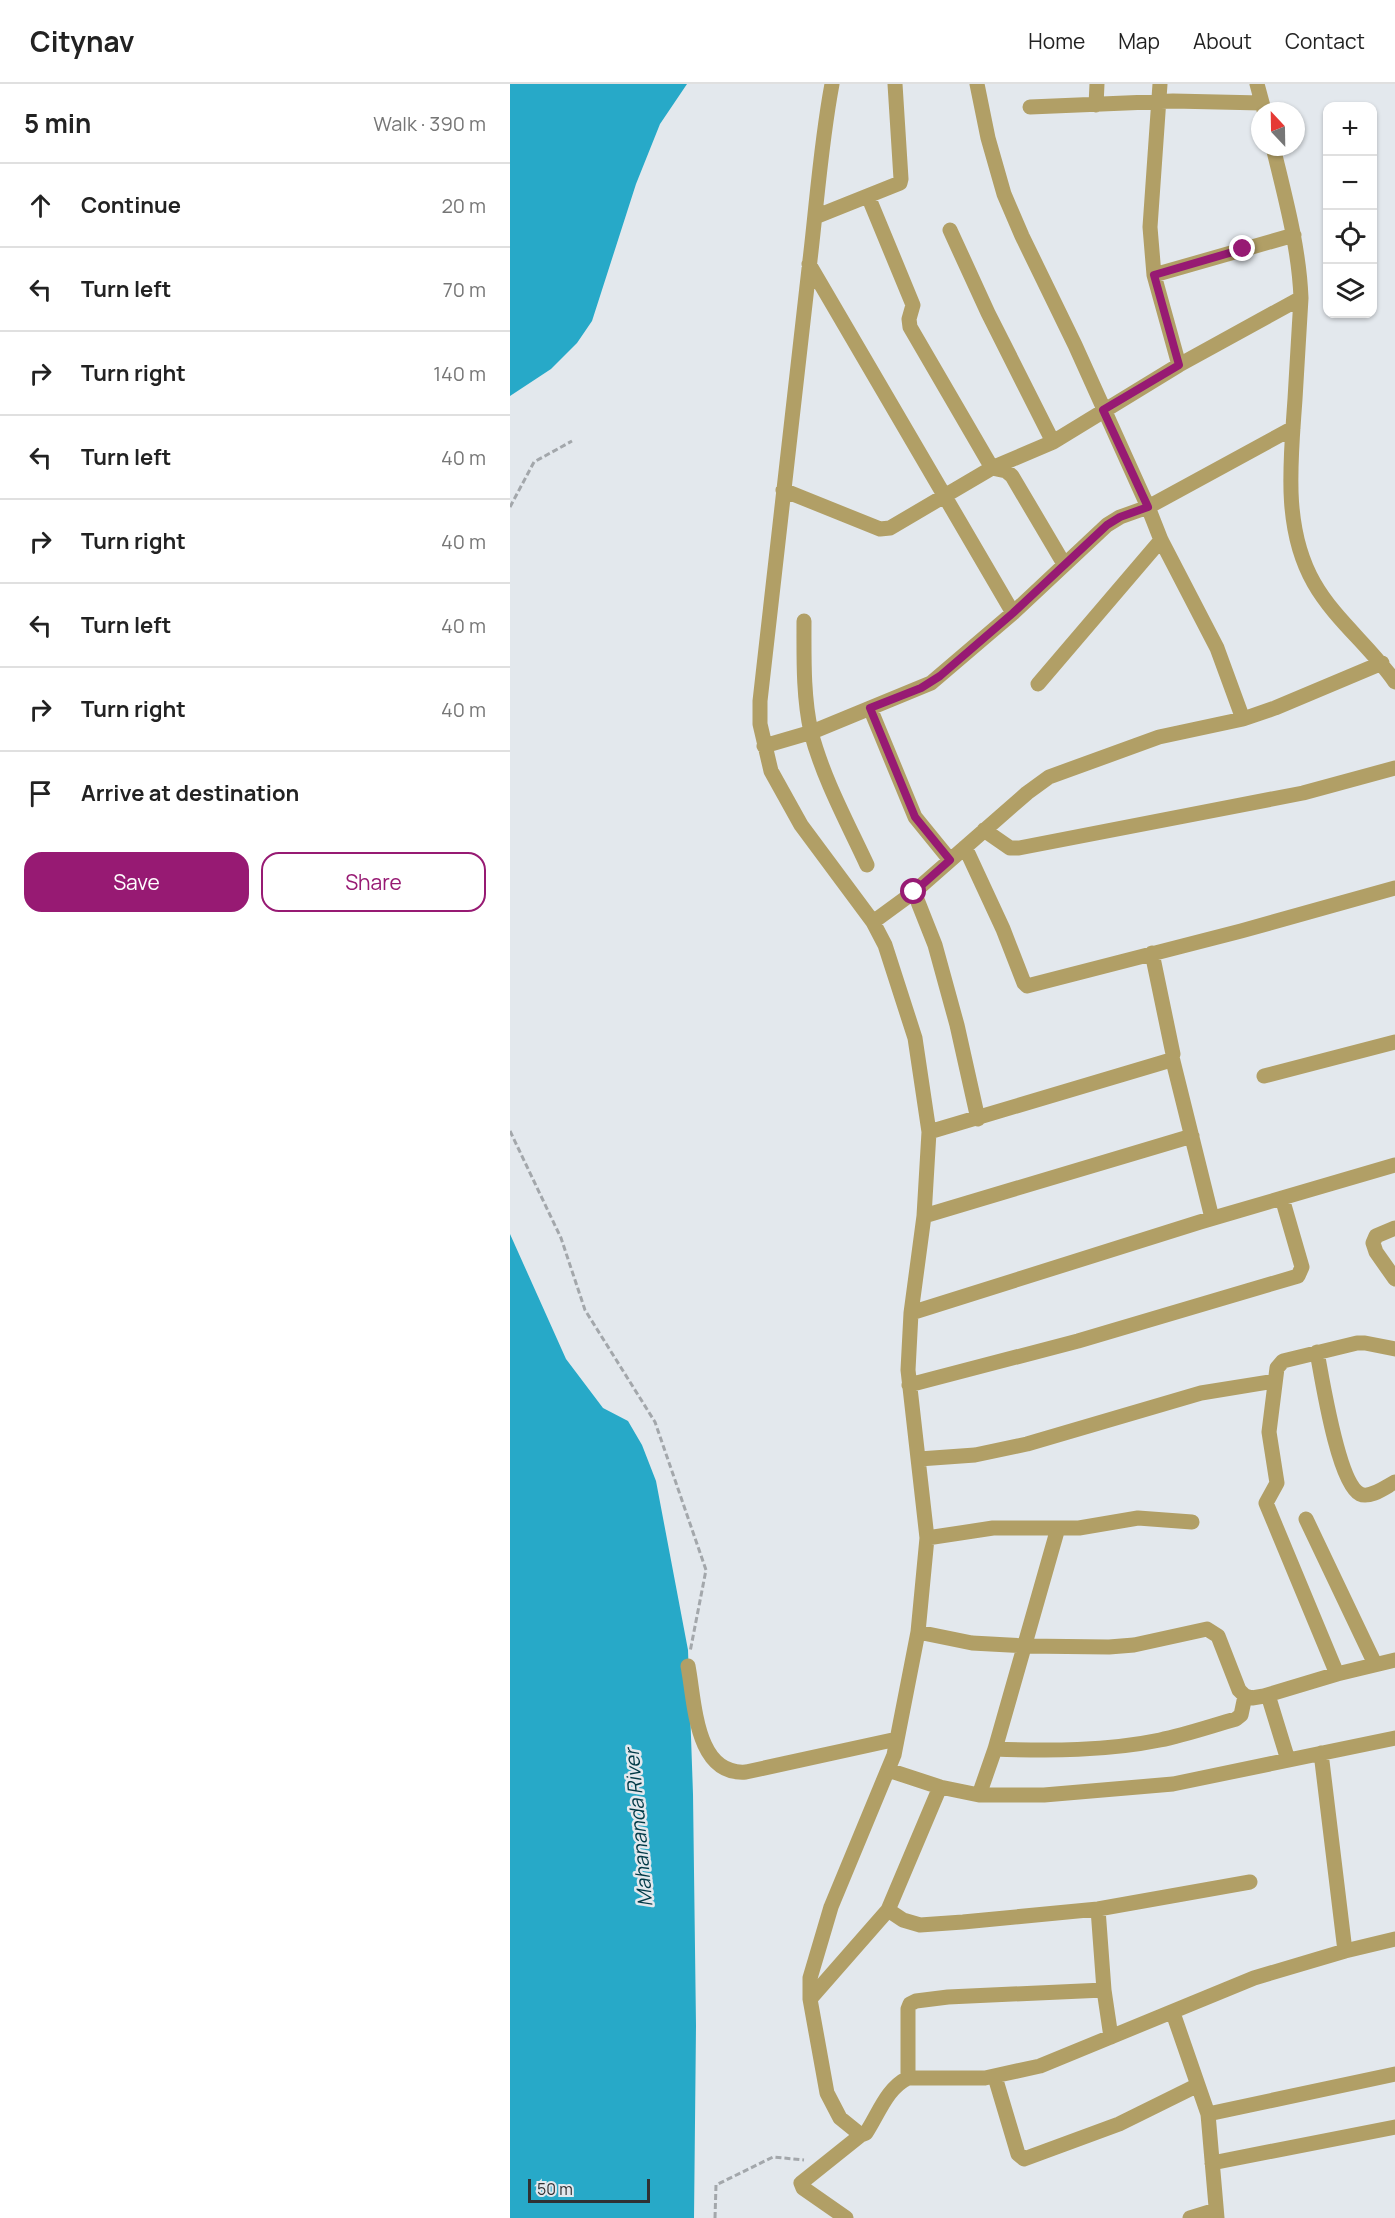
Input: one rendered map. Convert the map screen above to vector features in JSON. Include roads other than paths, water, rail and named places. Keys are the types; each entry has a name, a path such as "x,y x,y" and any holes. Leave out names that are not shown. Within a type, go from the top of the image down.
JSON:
{"street":[{"path":"832,84 823,131 760,701 760,724 771,771 801,825 873,921 885,945 915,1038 929,1132 924,1216 911,1313 908,1370 927,1538 918,1632 897,1739 888,1770 831,1907 810,1978 810,1999 826,2093 840,2118 861,2135"},
{"path":"815,217 897,185 901,181 894,84"},
{"path":"977,84 988,138 1004,194 1075,345 1161,540 1217,648 1243,719"},
{"path":"1096,105 1097,84"},
{"path":"1160,84 1150,227 1154,275 1179,365"},
{"path":"1257,84 1262,102"},
{"path":"1030,107 1216,101 1251,105"},
{"path":"1275,156 1294,235 1301,298 1290,489 1295,529 1314,583 1346,624 1382,663 1395,682"},
{"path":"868,196 913,305 909,319 910,327 992,468 1006,471 1012,476 1064,564"},
{"path":"950,230 988,313 1053,442"},
{"path":"1154,275 1294,235"},
{"path":"809,264 1013,613"},
{"path":"783,490 880,529 890,528 992,468 1053,442 1179,365 1301,298"},
{"path":"764,746 812,732 931,683 1013,613 1113,520 1148,507 1293,428"},
{"path":"1038,684 1161,540"},
{"path":"804,621 805,687 812,732 833,792 867,865"},
{"path":"873,921 914,892 1037,784 1049,777 1159,737 1243,719 1382,663"},
{"path":"870,708 915,817 950,860"},
{"path":"984,830 1010,848 1019,848 1303,793 1395,768"},
{"path":"964,848 1003,929 1027,986 1241,931 1395,888"},
{"path":"914,892 935,945 957,1025 978,1119"},
{"path":"1152,953 1172,1057 1212,1218"},
{"path":"1264,1076 1395,1042"},
{"path":"929,1132 1167,1062 1172,1057"},
{"path":"924,1216 1192,1136"},
{"path":"911,1313 1212,1218 1395,1165"},
{"path":"909,1385 1078,1341 1298,1276 1302,1267 1282,1198"},
{"path":"1395,1228 1376,1236 1373,1243 1376,1252 1395,1279"},
{"path":"1337,1674 1266,1503 1277,1483 1269,1432 1277,1368 1280,1364 1317,1352 1362,1343 1395,1349"},
{"path":"1317,1352 1332,1433 1352,1485 1359,1494 1365,1495 1395,1482"},
{"path":"919,1459 975,1455 1027,1444 1170,1400 1275,1380"},
{"path":"927,1538 993,1528 1098,1526 1137,1518 1192,1522"},
{"path":"1306,1519 1375,1664"},
{"path":"979,1795 995,1749 1058,1528"},
{"path":"918,1632 972,1642 1024,1646 1134,1645 1207,1629 1218,1636 1239,1690 1245,1696 1252,1698 1395,1660"},
{"path":"688,1666 703,1744 713,1759 727,1771 746,1772 897,1739"},
{"path":"1268,1695 1288,1760"},
{"path":"995,1749 1100,1748 1160,1740 1236,1719 1241,1716 1245,1696"},
{"path":"888,1770 940,1787 979,1795 1044,1795 1173,1784 1395,1738"},
{"path":"1321,1753 1345,1951"},
{"path":"810,1999 888,1910 940,1787"},
{"path":"888,1910 903,1920 920,1925 1098,1909 1250,1882"},
{"path":"1098,1909 1104,1990 1111,2037"},
{"path":"846,2218 801,2185 804,2180 866,2133 898,2082 908,2078 995,2077 1040,2066 1254,1978 1395,1939"},
{"path":"908,2078 908,2009 910,2004 916,2001 948,1997 1104,1990"},
{"path":"1173,2013 1208,2114 1216,2214 1190,2218"},
{"path":"1208,2114 1395,2074"},
{"path":"995,2077 1018,2154 1024,2158 1119,2124 1198,2085"},
{"path":"1212,2163 1395,2127"}],"water":[{"path":"510,84 687,84 660,124 636,184 592,321 577,343 551,369 510,396"},
{"name":"Mahananda River","path":"510,1234 566,1359 603,1408 628,1421 642,1445 656,1481 688,1650 693,1794 696,2026 694,2218 510,2218"}]}
